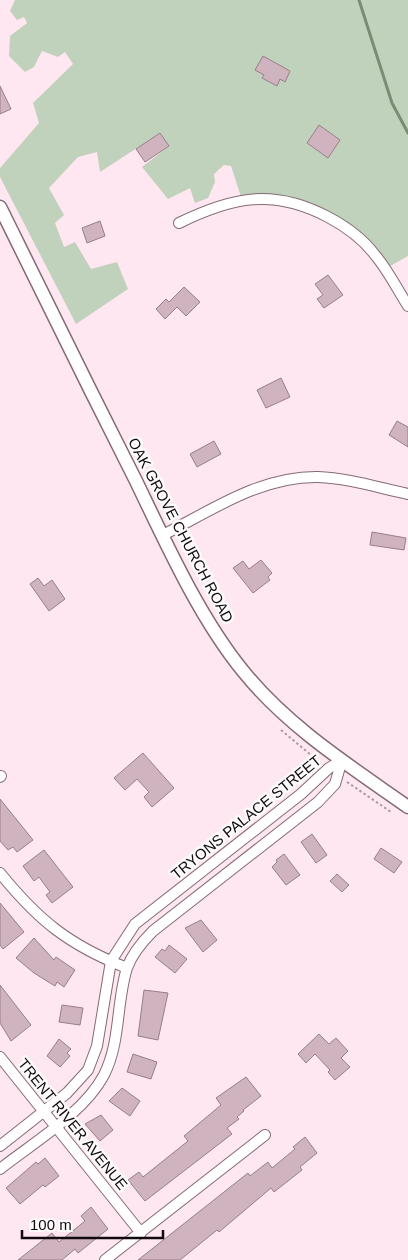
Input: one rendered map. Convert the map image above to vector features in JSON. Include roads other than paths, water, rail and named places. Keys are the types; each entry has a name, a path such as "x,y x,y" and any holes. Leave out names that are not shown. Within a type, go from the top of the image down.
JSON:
{"main road":[{"name":"OAK GROVE CHURCH ROAD","path":"0,207 163,535 215,632 243,671 275,706 342,760 408,807"}],"street":[{"path":"179,223 208,209 254,198 278,199 299,204 336,221 357,236 376,255 408,306"},
{"path":"163,535 252,489 287,480 318,477 346,480 408,494"},
{"name":"TRYONS PALACE STREET","path":"0,1146 67,1093 88,1070 97,1046 111,961 135,924 301,794 329,768 342,760"},
{"name":"TRYONS PALACE STREET","path":"0,1169 85,1102 104,1075 114,1050 127,968 141,942 153,930 318,802 335,784 342,760"},
{"path":"228,850 239,864"},
{"path":"0,873 44,922 62,936 127,968"},
{"name":"TRENT RIVER AVENUE","path":"0,1057 141,1233"},
{"path":"105,1260 264,1135"}],"waterway":[{"path":"359,0 392,103 408,133"}]}
